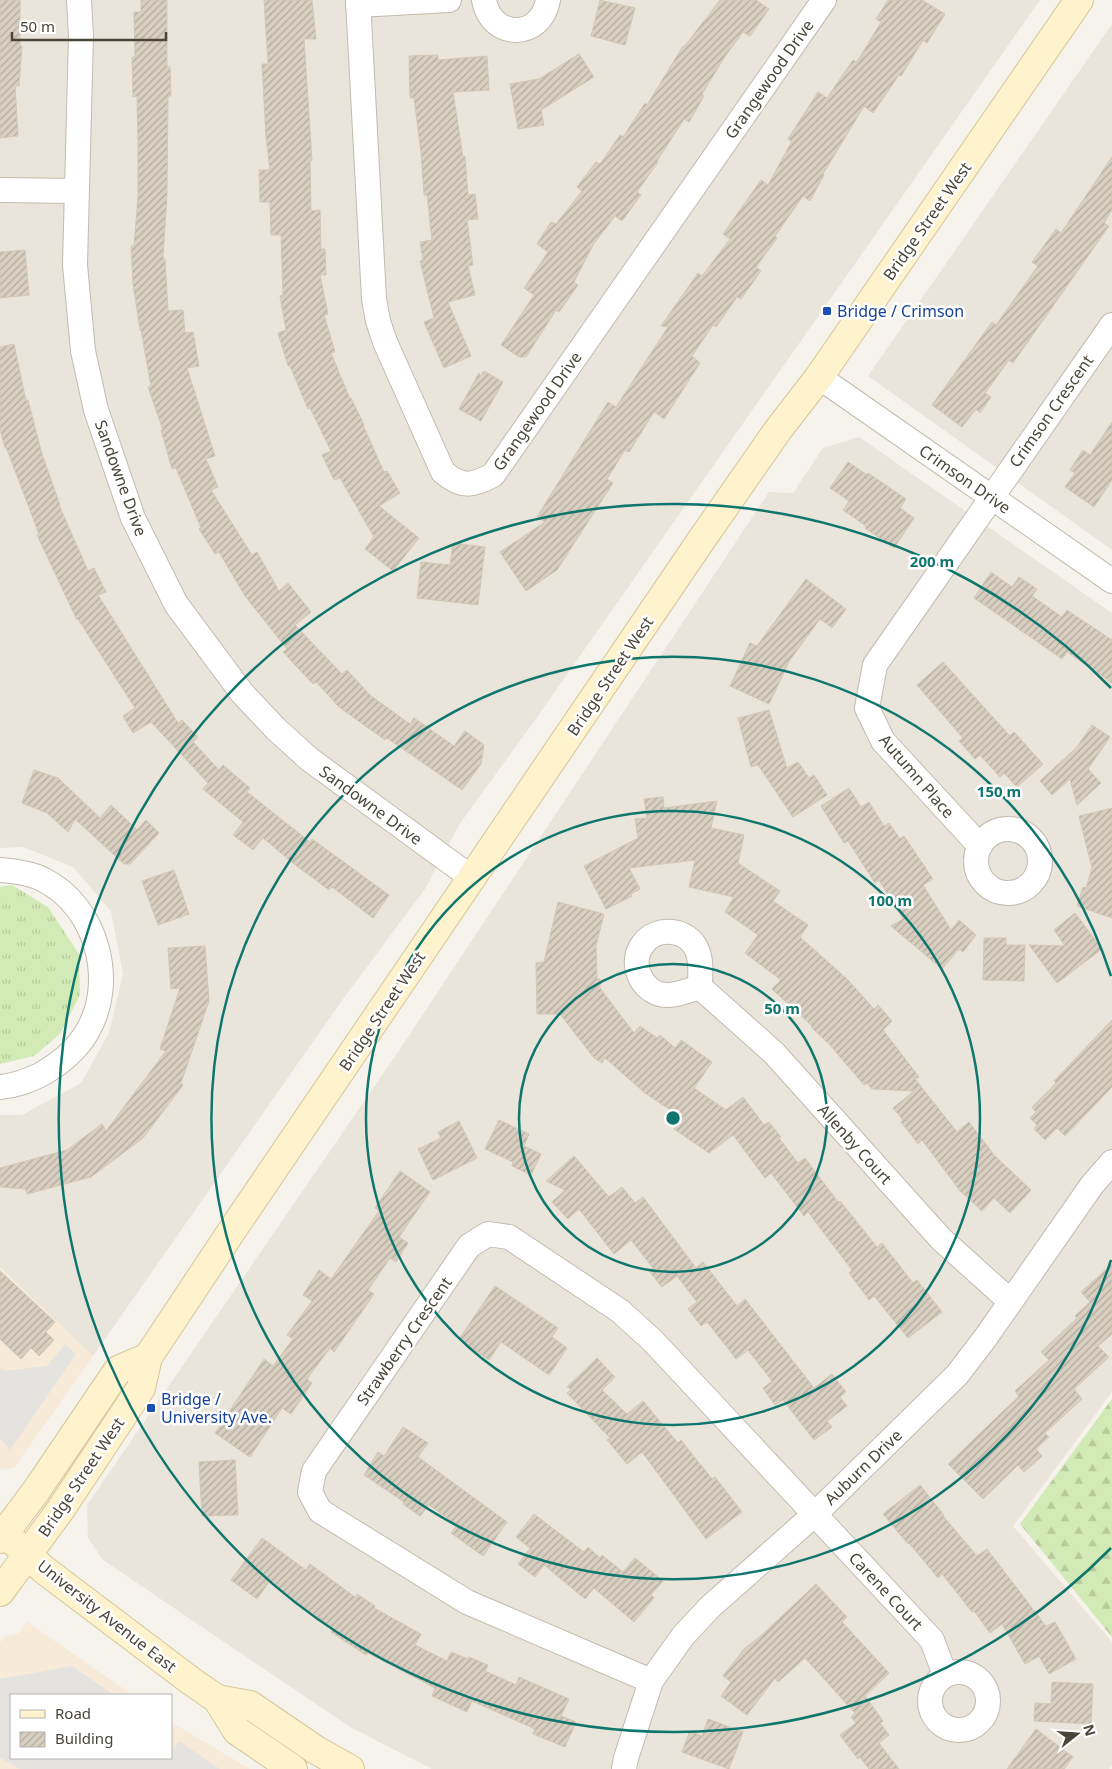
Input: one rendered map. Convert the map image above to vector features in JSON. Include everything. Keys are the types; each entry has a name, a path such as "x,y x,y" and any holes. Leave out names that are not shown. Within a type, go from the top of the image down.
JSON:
{"main road":[{"name":"Bridge Street West","path":"0,1592 61,1509 141,1388 148,1357 237,1223 778,430 819,377 1079,0"},
{"name":"Bridge Street West","path":"1,1534 36,1491 118,1370 148,1357"},
{"name":"University Avenue East","path":"1,1534 28,1554 43,1569 217,1699 237,1731 293,1769"},
{"name":"University Avenue East","path":"217,1699 250,1705 316,1750 350,1769"}],"street":[{"name":"Sandowne Drive","path":"79,0 80,36 75,265 83,351 96,410 133,518 176,604 242,693 309,759 472,878"},
{"path":"358,3 449,0"},
{"path":"484,0 485,9 491,19 499,26 510,30 529,28 538,22 545,12 548,0"},
{"name":"Grangewood Drive","path":"358,3 374,299 378,321 385,342 443,472 455,482 475,484 492,475 824,0"},
{"path":"0,190 76,191"},
{"name":"Crimson Crescent","path":"991,497 1112,325"},
{"name":"Crimson Drive","path":"819,377 1112,581"},
{"name":"Autumn Place","path":"980,846 883,741 867,708 875,665 991,497"},
{"path":"0,870 13,871 43,880 58,889 76,906 88,923 97,949 101,977 98,1004 88,1032 72,1051 55,1067 23,1083 0,1087"},
{"name":"Allenby Court","path":"700,988 774,1053 941,1239 1010,1302"},
{"name":"Auburn Drive","path":"624,1769 651,1681 683,1636 705,1613 815,1514 957,1375 1092,1185 1112,1162"},
{"name":"Strawberry Crescent","path":"651,1681 467,1602 320,1510 310,1492 314,1471 469,1246 488,1234 509,1237 620,1311 653,1341 815,1514"},
{"name":"Carene Court","path":"815,1514 932,1640 945,1675"}],"shaded area":[{"path":"0,0 1040,0 535,720 459,825 425,889 343,999 93,1356 0,1267 0,1115 22,1115 81,1083 109,1033 123,974 111,911 73,867 23,847 0,848"},
{"path":"1112,24 1112,550 868,376"},
{"path":"859,437 1112,613 1112,1392 1013,1526 1112,1642 1112,1765 1109,1769 432,1769 350,1727 103,1560 88,1538 87,1505 400,1049 769,492 793,493 823,448"},
{"path":"0,1267 93,1356 14,1468 0,1470"},
{"path":"65,1344 76,1354 10,1450 0,1438 0,1367 5,1371 47,1366"},
{"path":"27,1622 132,1694 10,1694 10,1759 172,1759 172,1723 250,1769 0,1769 0,1643 4,1637 19,1633"},
{"path":"72,1666 113,1694 10,1694 10,1759 172,1759 172,1751 179,1741 220,1769 20,1769 0,1758 0,1679"}],"green space":[{"path":"12,885 48,907 79,954 80,995 60,1034 34,1056 0,1064 0,887"},
{"path":"1112,1399 1112,1637 1020,1524"}],"building":[{"path":"0,0 20,0 20,46 22,46 19,86 15,86 18,136 0,138"},
{"path":"141,0 167,0 167,67 170,67 171,96 168,96 167,194 163,258 165,259 168,311 183,310 185,333 193,332 199,366 187,368 215,456 206,459 218,487 211,490 252,555 257,552 279,591 288,583 311,612 295,625 342,674 347,670 371,696 410,724 414,718 454,746 465,731 484,745 481,764 462,790 387,738 385,740 339,707 316,682 313,684 283,652 287,649 245,596 219,552 215,554 199,529 201,528 176,468 172,469 161,430 163,430 148,387 151,386 133,284 131,246 134,245 138,198 138,141 137,96 133,97 132,57 135,57 134,12 141,12"},
{"path":"264,0 312,0 316,39 304,39 312,160 310,161 311,211 320,210 321,249 325,249 326,275 320,275 328,314 324,315 335,352 331,353 350,399 364,425 384,472 387,471 400,493 379,506 419,538 393,571 365,549 374,537 340,478 334,480 322,455 331,451 310,408 308,409 290,366 288,366 278,333 286,330 280,296 283,295 281,235 271,235 270,202 260,202 259,170 270,170 266,137 262,64 268,64"},
{"path":"600,0 635,8 625,45 591,36"},
{"path":"720,0 756,0 769,9 750,36 743,32 724,58 702,94 704,96 689,122 684,119 637,192 641,195 622,221 615,216 593,245 574,282 578,285 559,312 556,310 526,357 519,357 501,345 534,295 524,288 548,252 537,244 551,222 556,224 582,191 577,187 596,162 600,164 620,135 623,137 645,103 647,105 683,46"},
{"path":"888,0 922,0 945,14 927,43 923,40 901,76 899,75 873,113 864,106 823,174 810,201 803,196 775,236 777,238 756,267 761,271 741,299 737,297 716,327 713,325 692,356 700,363 664,419 654,412 629,452 625,450 607,479 613,483 557,570 526,591 500,552 545,522 537,517 608,402 616,407 668,327 661,326 698,273 702,276 730,239 723,234 761,180 768,185 792,141 788,139 818,92 827,98 853,60 857,62 881,22 876,19"},
{"path":"579,54 594,77 541,110 544,125 518,129 510,84 539,79"},
{"path":"438,55 438,60 487,56 489,90 453,92 463,157 465,156 468,195 475,194 478,219 467,220 473,265 468,266 475,295 448,302 471,356 444,368 424,322 434,318 420,261 423,260 420,242 432,240 427,195 424,195 414,98 410,98 409,56"},
{"path":"1112,157 1112,210 1104,223 1109,226 1013,363 1009,360 985,393 991,397 980,413 976,409 962,427 932,405 992,322 996,325 1038,266 1032,262 1056,229 1061,233"},
{"path":"25,250 29,295 0,298 0,252"},
{"path":"14,344 26,401 28,400 42,454 59,505 88,571 94,568 106,592 98,595 178,723 182,720 198,737 193,742 219,770 223,765 250,788 247,792 310,842 312,839 389,895 373,918 332,887 329,890 263,838 253,850 233,835 243,822 203,789 208,783 151,722 133,733 123,716 135,708 77,620 37,535 39,534 5,448 0,429 0,347"},
{"path":"484,371 503,382 481,421 459,409 479,373 480,376"},
{"path":"1112,422 1112,480 1094,507 1065,487 1075,473 1070,470 1083,450 1090,455"},
{"path":"848,462 906,499 900,508 914,518 894,548 843,510 849,501 830,488"},
{"path":"453,543 485,547 478,605 417,598 421,562 450,565"},
{"path":"991,572 1012,587 1019,577 1037,589 1032,596 1062,617 1067,610 1112,640 1112,683 1067,652 1062,659 974,598"},
{"path":"806,579 846,609 832,628 820,619 790,660 769,704 730,686 750,643 757,646"},
{"path":"943,662 1010,736 1014,732 1043,764 1017,787 1004,773 1000,777 980,755 975,759 959,741 963,738 917,685"},
{"path":"769,710 787,768 798,762 809,778 814,775 827,795 793,817 758,765 751,767 738,718"},
{"path":"1092,725 1110,737 1088,769 1101,783 1077,805 1070,779 1052,795 1040,781 1077,747"},
{"path":"34,770 58,778 100,818 111,805 137,830 146,820 159,833 130,864 124,864 75,819 68,832 47,813 22,803"},
{"path":"849,788 861,807 869,802 884,826 889,823 900,839 904,836 933,879 923,885 951,930 959,920 976,935 963,952 959,949 942,969 891,926 903,919 879,880 875,883 848,841 844,843 821,806"},
{"path":"663,797 664,808 717,801 711,828 744,835 738,863 780,891 773,901 808,925 800,937 848,980 874,1009 878,1005 892,1021 883,1030 919,1077 915,1079 957,1132 969,1122 994,1155 1031,1190 1010,1213 994,1198 982,1211 961,1192 922,1140 918,1144 893,1108 914,1091 872,1089 867,1083 864,1085 812,1026 772,989 781,980 745,953 758,935 725,912 734,897 689,887 695,860 629,868 640,889 631,894 632,896 606,909 584,866 638,838 635,819 647,818 644,799"},
{"path":"1112,808 1112,918 1077,906 1083,887 1086,888 1092,868 1079,816"},
{"path":"174,870 189,914 158,925 142,881"},
{"path":"558,902 604,914 596,946 597,979 600,979 600,988 634,1033 640,1026 657,1038 660,1035 675,1048 681,1040 712,1062 694,1088 726,1110 743,1097 764,1125 769,1122 798,1163 805,1158 838,1202 840,1201 877,1247 882,1243 913,1283 917,1280 942,1312 908,1338 874,1296 869,1300 849,1273 852,1270 808,1212 804,1216 771,1173 765,1178 733,1135 709,1153 674,1129 682,1118 645,1093 605,1058 602,1063 594,1058 560,1014 537,1014 536,963 544,962"},
{"path":"1075,913 1102,949 1057,983 1029,945 1065,946 1054,930"},
{"path":"984,938 1006,938 1006,945 1025,945 1024,981 983,980"},
{"path":"205,946 209,1001 181,1083 183,1085 143,1138 91,1177 27,1194 25,1189 0,1187 0,1168 67,1150 102,1124 106,1131 166,1051 160,1049 180,988 171,989 168,948"},
{"path":"1112,1020 1112,1087 1065,1136 1057,1128 1045,1140 1034,1129 1037,1125 1030,1118 1036,1112 1032,1107"},
{"path":"499,1120 529,1134 524,1146 541,1154 531,1175 512,1166 513,1162 485,1149"},
{"path":"459,1121 477,1158 433,1180 418,1149 441,1138 438,1132"},
{"path":"574,1156 609,1197 622,1187 635,1203 643,1197 696,1268 703,1262 737,1306 745,1299 814,1388 832,1374 846,1392 840,1397 847,1406 827,1421 832,1427 814,1440 783,1400 775,1405 763,1388 772,1381 748,1350 736,1359 707,1322 701,1326 688,1309 697,1302 677,1276 662,1287 649,1271 653,1268 631,1240 614,1254 579,1209 568,1219 552,1202 565,1190 546,1181"},
{"path":"400,1171 430,1192 399,1237 408,1243 396,1262 390,1258 368,1290 374,1294 334,1352 330,1348 307,1379 312,1383 291,1414 282,1408 250,1457 215,1433 264,1359 273,1366 293,1339 287,1335 312,1301 303,1295 319,1270 331,1279 379,1211 375,1208"},
{"path":"1112,1264 1112,1334 1098,1346 1109,1357 1074,1389 1082,1399 1045,1433 1049,1437 1036,1449 1042,1456 1024,1472 1018,1465 983,1499 948,1464 1019,1396 1015,1391 1049,1360 1041,1352 1077,1318 1075,1316 1090,1302 1081,1292"},
{"path":"0,1271 55,1322 46,1332 54,1340 39,1356 31,1348 21,1359 0,1339"},
{"path":"495,1286 558,1328 552,1337 567,1348 549,1375 501,1342 489,1360 459,1339"},
{"path":"597,1358 615,1377 602,1390 627,1414 643,1401 678,1443 681,1440 712,1479 715,1477 742,1512 706,1539 642,1452 627,1464 607,1440 610,1438 567,1393 571,1389 567,1387"},
{"path":"403,1427 428,1443 418,1457 507,1522 483,1556 451,1533 457,1525 429,1505 420,1516 403,1504 404,1502 364,1475 378,1452 384,1456"},
{"path":"235,1460 238,1515 202,1516 199,1462"},
{"path":"920,1485 977,1556 987,1549 1046,1626 1055,1622 1076,1659 1049,1674 1039,1656 1025,1664 1002,1624 990,1633 942,1574 938,1578 883,1514"},
{"path":"534,1514 584,1552 588,1547 600,1558 602,1555 623,1572 635,1558 663,1581 651,1595 654,1598 634,1622 594,1588 585,1599 544,1565 535,1577 518,1564 530,1548 516,1537"},
{"path":"262,1538 306,1570 310,1564 355,1597 357,1594 375,1606 374,1608 421,1634 415,1645 447,1661 451,1652 468,1659 469,1657 488,1665 485,1671 516,1685 519,1677 569,1699 561,1716 576,1722 565,1747 533,1734 535,1729 472,1701 467,1712 432,1696 435,1688 368,1653 366,1655 331,1632 333,1629 269,1582 257,1599 231,1580"},
{"path":"816,1584 847,1617 842,1622 889,1673 865,1696 883,1721 880,1723 889,1735 879,1743 899,1769 869,1769 860,1757 858,1759 840,1735 856,1723 851,1717 855,1713 805,1658 778,1682 775,1678 747,1715 721,1696 731,1682 723,1676 744,1649 764,1633"},
{"path":"1052,1682 1093,1684 1091,1724 1034,1721 1035,1703 1051,1704"},
{"path":"708,1719 743,1732 729,1769 682,1752 690,1731 702,1736"},
{"path":"1036,1729 1073,1757 1064,1769 1007,1769"}],"place":[{"name":"Bridge / Crimson","path":"827,311"},
{"name":"Bridge / University Ave.","path":"151,1408"}]}
